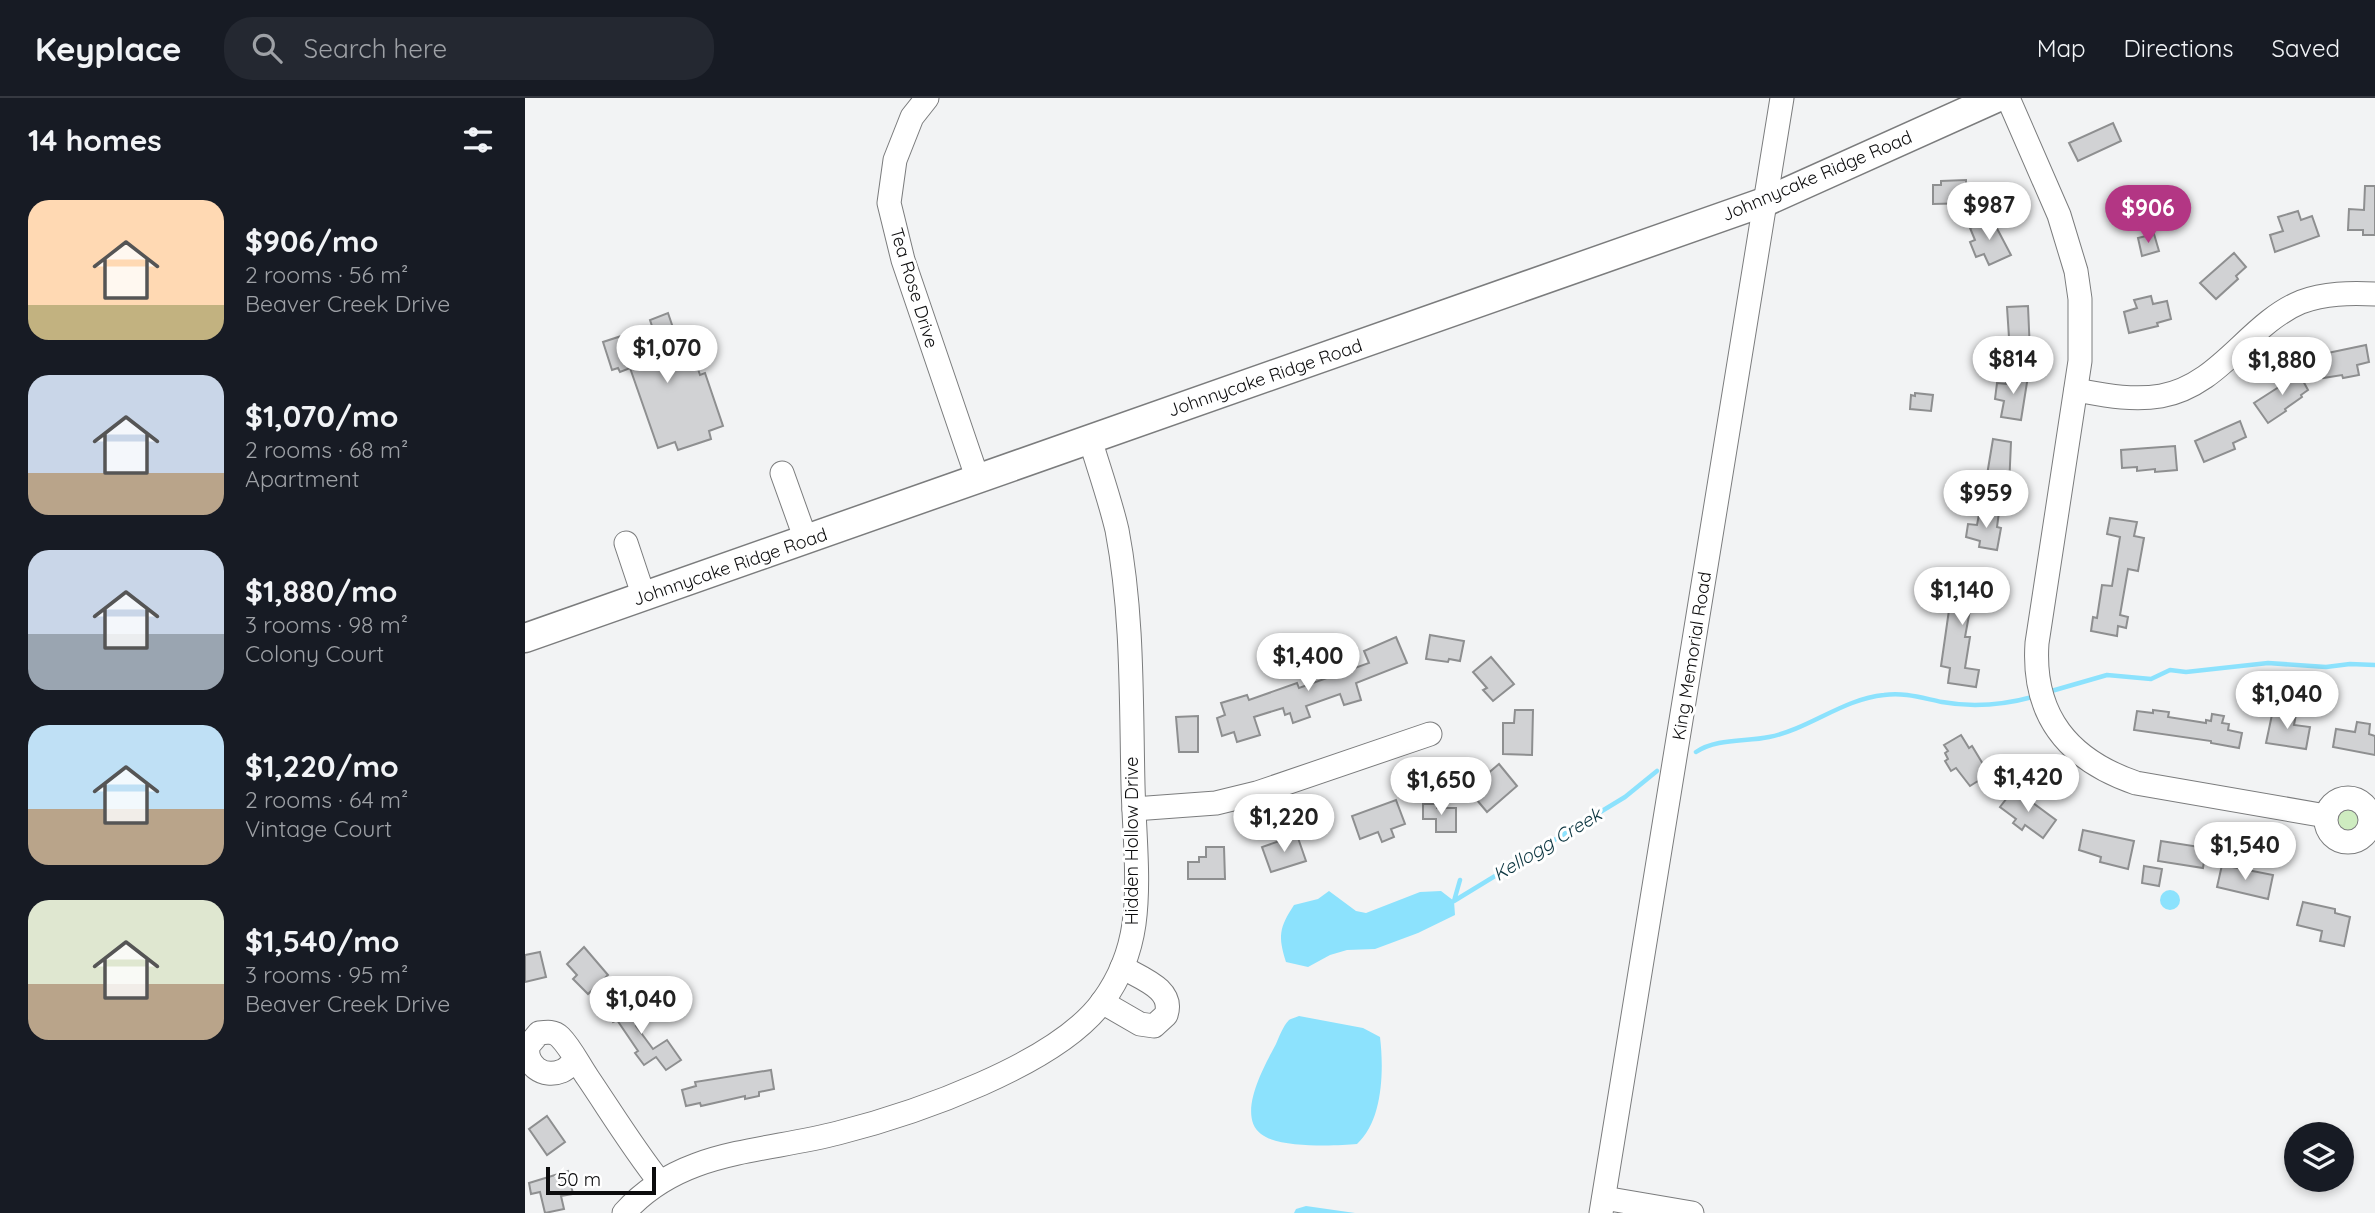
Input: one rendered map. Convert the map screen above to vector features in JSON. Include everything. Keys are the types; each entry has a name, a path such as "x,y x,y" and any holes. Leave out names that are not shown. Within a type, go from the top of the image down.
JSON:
{"main road":[{"name":"Johnnycake Ridge Road","path":"525,638 1767,201 1996,98"}],"street":[{"name":"Tea Rose Drive","path":"927,98 912,117 895,160 889,203 903,260 978,480"},
{"name":"King Memorial Road","path":"1602,1205 1782,98"},
{"path":"2008,98 2059,215 2076,271 2082,336 2036,643 2040,690 2052,721 2072,747 2097,768 2113,776 2166,790 2326,816"},
{"path":"2076,390 2138,398 2175,392 2210,375 2275,317 2300,303 2318,296 2375,294"},
{"name":"Hidden Hollow Drive","path":"624,1213 659,1181 683,1168 706,1160 838,1133 938,1101 1043,1053 1077,1030 1102,1002 1122,968 1135,922 1134,809 1127,598 1116,529 1090,439"},
{"path":"782,472 806,540"},
{"path":"627,543 644,597"},
{"path":"1134,809 1216,803 1257,793 1430,734"},
{"path":"1102,1002 1144,1026 1154,1026 1165,1015 1167,1001 1162,990 1122,968"},
{"path":"576,1060 659,1181"},
{"path":"1602,1205 1692,1213"}],"green space":[{"path":"2347,806 2357,810 2361,820 2357,830 2347,834 2337,830 2333,820 2337,810"}],"water":[{"path":"2170,890 2177,893 2180,900 2177,907 2170,910 2163,907 2160,900 2163,893"},
{"path":"1329,891 1356,911 1366,913 1420,892 1441,891 1454,901 1455,915 1375,949 1347,950 1330,955 1308,967 1286,962 1281,932 1289,913 1294,905 1318,899"},
{"path":"1299,1016 1363,1028 1380,1037 1382,1064 1377,1109 1366,1134 1357,1144 1307,1145 1280,1142 1269,1139 1254,1126 1252,1103 1260,1077 1285,1025"},
{"path":"1306,1206 1355,1213 1294,1213 1296,1209"}],"building":[{"path":"2113,123 2121,141 2078,161 2069,143"},
{"path":"1966,180 1966,184 1973,184 1973,203 1933,204 1933,185 1941,185 1941,181"},
{"path":"2365,186 2375,186 2375,235 2363,235 2363,230 2348,230 2349,209 2364,210"},
{"path":"2298,211 2301,220 2312,216 2319,236 2275,252 2270,235 2283,231 2278,217"},
{"path":"1992,219 2011,255 1989,265 1984,254 1976,257 1970,242 1975,240 1970,228"},
{"path":"2154,234 2159,251 2142,256 2138,238"},
{"path":"2234,253 2246,267 2236,276 2238,279 2216,299 2200,283"},
{"path":"2151,296 2153,304 2167,301 2171,319 2157,323 2158,326 2129,333 2124,312 2137,308 2134,300"},
{"path":"2028,306 2030,352 2010,353 2007,307"},
{"path":"668,313 686,366 696,363 700,375 705,373 723,426 709,431 711,439 678,450 675,442 658,448 630,368 620,372 618,368 612,370 603,342 652,326 650,320"},
{"path":"2366,345 2369,362 2357,365 2359,375 2323,378 2318,355"},
{"path":"2296,368 2308,390 2285,409 2286,411 2268,423 2254,403 2285,383 2282,378"},
{"path":"2008,372 2028,376 2021,420 2001,417 2004,401 1995,399 1997,383 2006,384"},
{"path":"1915,393 1933,395 1931,411 1910,409 1911,395 1915,396"},
{"path":"2240,421 2246,437 2233,443 2235,449 2204,462 2195,441"},
{"path":"1993,439 2011,442 2009,487 1993,484 1994,476 1987,475"},
{"path":"2175,446 2177,470 2155,472 2155,469 2137,471 2137,467 2122,468 2121,450"},
{"path":"1980,509 1999,512 1997,527 2001,528 1997,550 1979,547 1980,541 1966,537 1968,524 1977,525"},
{"path":"2110,518 2137,522 2134,536 2144,538 2138,571 2128,569 2120,615 2128,617 2126,628 2118,626 2117,636 2091,631 2093,617 2097,618 2102,585 2112,586 2120,537 2107,534"},
{"path":"1968,569 1992,573 1990,591 1974,588 1965,637 1970,637 1965,668 1979,670 1976,687 1948,683 1950,668 1941,666 1954,575 1967,578"},
{"path":"1430,635 1464,641 1460,661 1426,659"},
{"path":"1396,637 1407,663 1356,683 1361,700 1344,705 1340,694 1306,706 1310,717 1293,723 1290,713 1285,715 1283,708 1254,717 1260,735 1237,742 1234,732 1222,736 1217,718 1225,715 1221,703 1247,695 1249,700 1297,683 1299,688 1369,663 1364,651"},
{"path":"1491,657 1514,684 1493,701 1483,690 1487,688 1473,672"},
{"path":"1515,710 1533,710 1532,755 1503,754 1503,723 1514,723"},
{"path":"2153,710 2169,712 2168,717 2206,723 2206,720 2211,721 2212,714 2224,716 2222,723 2229,724 2228,730 2242,733 2239,748 2211,741 2134,730 2137,711 2153,713"},
{"path":"2273,710 2296,714 2294,725 2310,727 2306,749 2266,743"},
{"path":"1198,716 1198,752 1179,752 1176,717"},
{"path":"2357,722 2370,724 2369,734 2375,736 2375,755 2333,747 2336,729 2355,732"},
{"path":"1961,735 1969,748 1972,746 1989,774 1970,786 1956,768 1951,771 1945,761 1948,759 1945,753 1948,751 1944,745"},
{"path":"1499,764 1517,786 1487,812 1471,793 1489,778 1486,775"},
{"path":"2014,789 2056,820 2043,838 2025,825 2022,830 2013,823 2016,819 2000,807"},
{"path":"1396,800 1405,824 1391,829 1394,837 1382,842 1378,832 1360,839 1352,816"},
{"path":"1423,804 1437,804 1437,808 1456,808 1456,832 1436,832 1436,819 1423,819"},
{"path":"2083,830 2134,841 2128,869 2100,862 2101,857 2079,850"},
{"path":"1297,835 1306,861 1271,872 1262,847"},
{"path":"2161,841 2206,848 2203,868 2158,861"},
{"path":"1206,847 1224,847 1225,879 1188,879 1188,862 1199,862 1199,857 1206,857"},
{"path":"2222,865 2273,875 2268,899 2217,887"},
{"path":"2144,866 2162,869 2159,886 2142,883"},
{"path":"2303,902 2335,909 2335,913 2350,917 2344,946 2320,941 2322,931 2297,925"},
{"path":"584,947 608,975 588,994 573,979 577,975 567,964"},
{"path":"540,952 546,977 525,982 525,955"},
{"path":"625,997 642,1022 636,1026 653,1049 667,1040 681,1060 666,1070 656,1057 644,1065 617,1020 613,1022 605,1010"},
{"path":"771,1070 774,1089 759,1092 759,1096 686,1106 682,1090 696,1086 695,1082"},
{"path":"547,1116 565,1142 547,1155 529,1129"},
{"path":"568,1171 573,1194 561,1196 564,1209 545,1213 540,1192 531,1194 529,1183"}],"waterway":[{"name":"Kellogg Creek","path":"2048,692 2107,675 2151,679 2170,670 2186,672 2268,663 2326,667 2375,665"},
{"name":"Kellogg Creek","path":"1696,752 1722,742 1760,739 1784,733 1854,702 1884,695 1906,695 1954,704 1978,705 2012,702 2036,696"},
{"name":"Kellogg Creek","path":"1460,880 1454,901 1625,797 1657,771"}]}
